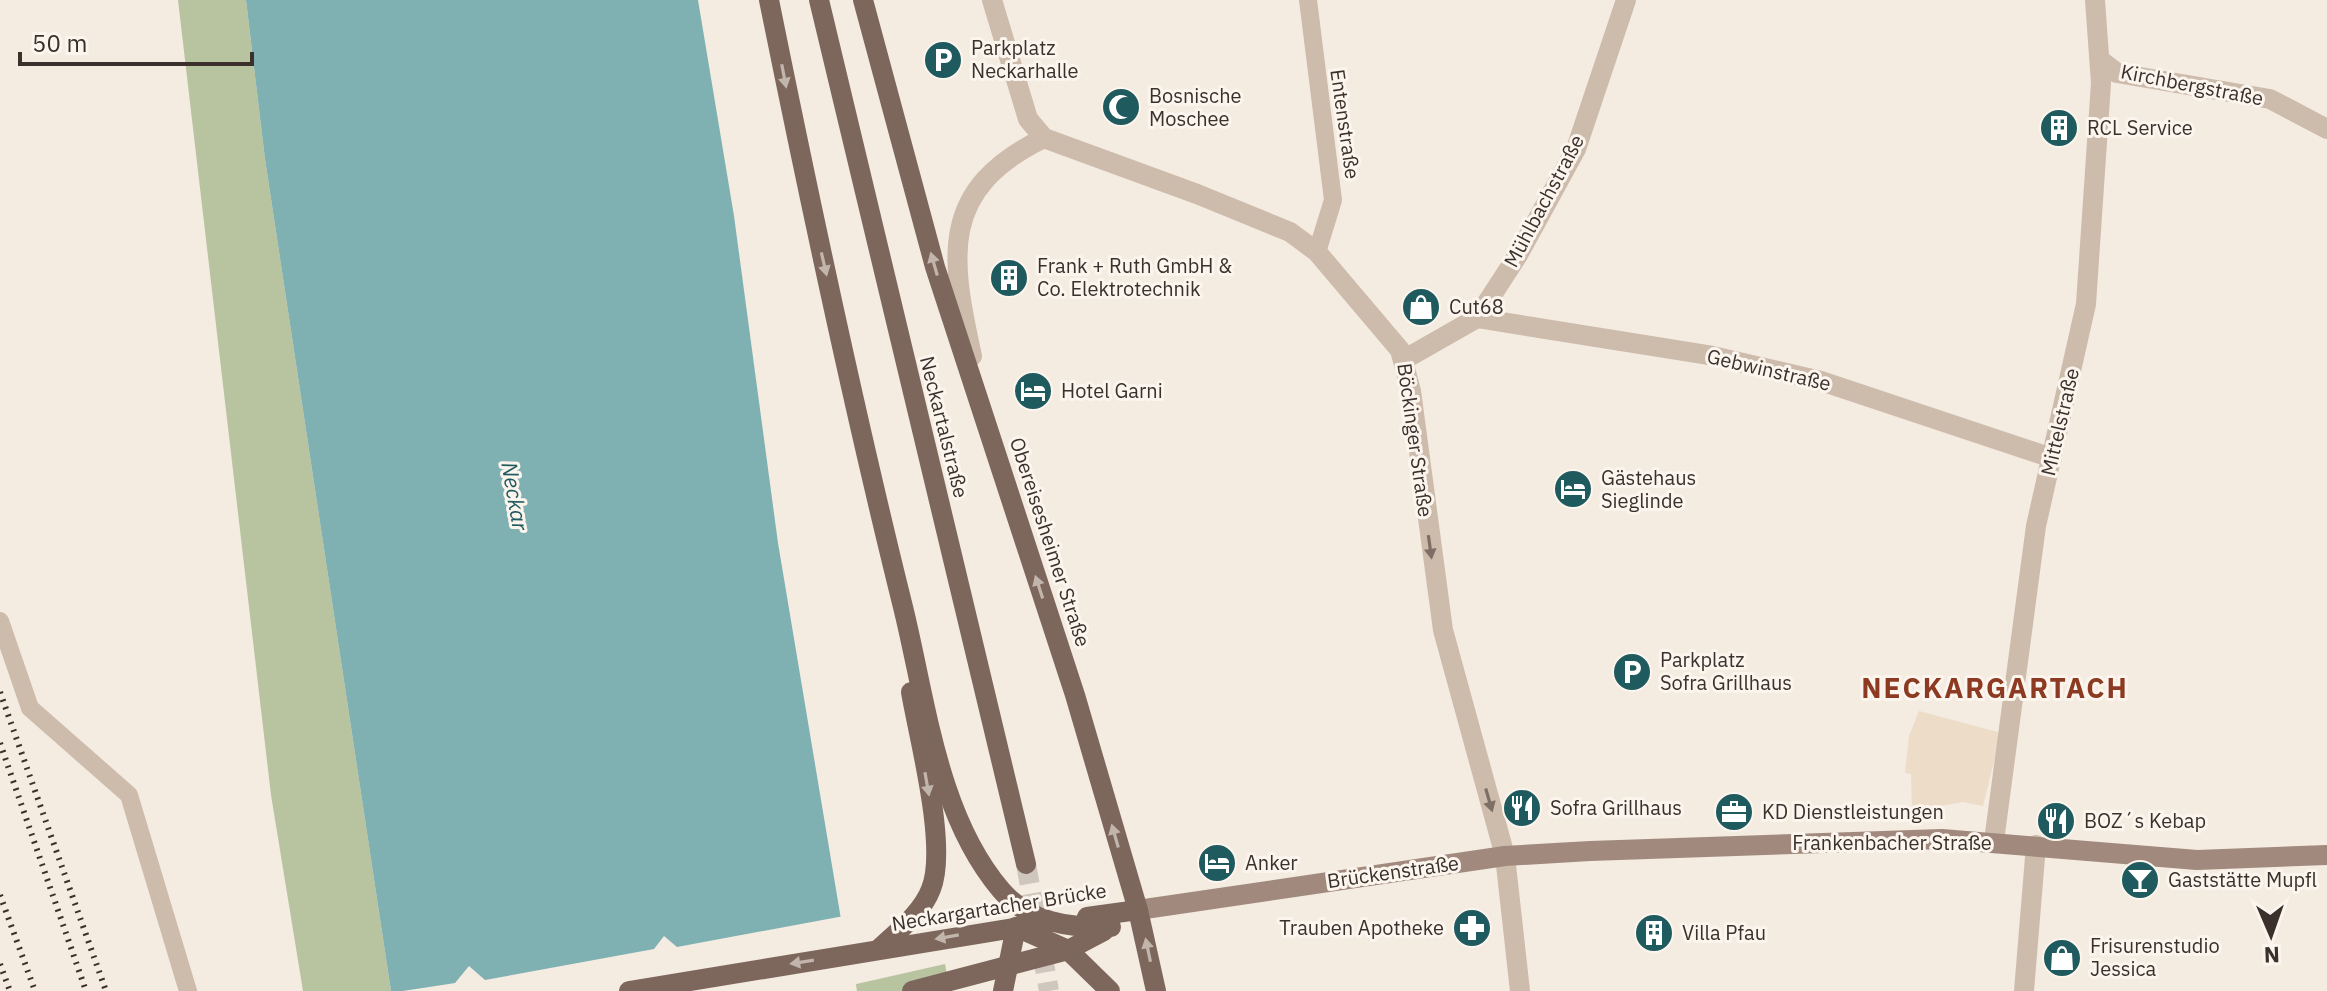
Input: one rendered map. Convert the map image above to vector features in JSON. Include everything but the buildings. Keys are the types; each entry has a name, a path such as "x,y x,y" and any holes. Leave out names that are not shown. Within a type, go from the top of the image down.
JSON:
{"main road":[{"path":"769,0 807,188 880,514 943,772 970,846 1003,893 1048,923 1078,928 1111,927"},
{"name":"Neckartalstraße","path":"819,0 1026,864"},
{"path":"863,0 935,267 985,418"},
{"name":"Obereisesheimer Straße","path":"985,418 1075,695 1138,910 1156,991"},
{"path":"879,949 908,922 931,890 936,869 934,825 880,514"},
{"name":"Frankenbacher Straße","path":"1505,856 1869,839 1994,841 2197,860 2327,855"},
{"name":"Brückenstraße","path":"1138,910 1505,856"},
{"name":"Neckargartacher Brücke","path":"629,991 1138,910"},
{"name":"Neckargartacher Brücke","path":"912,991 1068,950 1138,910"},
{"path":"1003,991 1016,927 1068,950 1110,991"}],"street":[{"path":"992,0 1028,119 1044,138"},
{"name":"Mühlbachstraße","path":"1405,359 1477,318 1518,255 1576,149 1626,0"},
{"name":"Mittelstraße","path":"1994,841 2036,526 2086,304 2100,60 2095,0"},
{"name":"Kirchbergstraße","path":"2100,60 2117,73 2270,99 2327,129"},
{"name":"Obereisesheimer Straße","path":"985,418 957,289 957,261 970,198 987,173 1015,152 1044,138"},
{"name":"Böckinger Straße","path":"1044,138 1290,232 1317,252 1405,359 1443,630 1505,856 1520,991"},
{"name":"Gebwinstraße","path":"1477,318 1708,355 1821,381 2052,458"},
{"path":"2024,991 2036,845"}],"lane":[{"name":"Entenstraße","path":"1308,0 1333,200 1317,252"},
{"path":"0,621 30,708 129,795 188,991"}],"green space":[{"path":"178,0 246,0 265,159 391,991 303,991 271,795"},
{"path":"945,964 950,991 853,991 852,985"}],"shaded area":[{"path":"1919,711 2001,733 1983,806 1963,802 1912,811 1911,774 1905,773 1909,736"}],"water":[{"name":"Neckar","path":"246,0 698,0 734,216 778,543 853,991 391,991 265,159"}],"pier":[{"path":"844,916 857,991 403,991 455,983 469,966 485,980 654,949 664,936 677,947"}],"tunnel":[{"path":"1026,864 1049,991"}],"railway":[{"path":"0,692 106,991"},
{"path":"0,743 86,991"},
{"path":"0,895 35,991"},
{"path":"0,964 10,991"}],"place":[{"name":"Parkplatz Neckarhalle","path":"943,60"},
{"name":"Bosnische Moschee","path":"1121,107"},
{"name":"RCL Service","path":"2059,128"},
{"name":"Frank + Ruth GmbH & Co. Elektrotechnik","path":"1009,278"},
{"name":"Cut68","path":"1421,307"},
{"name":"Hotel Garni","path":"1033,391"},
{"name":"Gästehaus Sieglinde","path":"1573,489"},
{"name":"Parkplatz Sofra Grillhaus","path":"1632,672"},
{"name":"Sofra Grillhaus","path":"1522,808"},
{"name":"KD Dienstleistungen","path":"1734,812"},
{"name":"BOZ´s Kebap","path":"2056,821"},
{"name":"Anker","path":"1217,863"},
{"name":"Gaststätte Mupfl","path":"2140,880"},
{"name":"Trauben Apotheke","path":"1472,928"},
{"name":"Villa Pfau","path":"1654,933"},
{"name":"Frisurenstudio Jessica","path":"2062,958"}],"district":[{"name":"NECKARGARTACH","path":"1995,688"}]}
